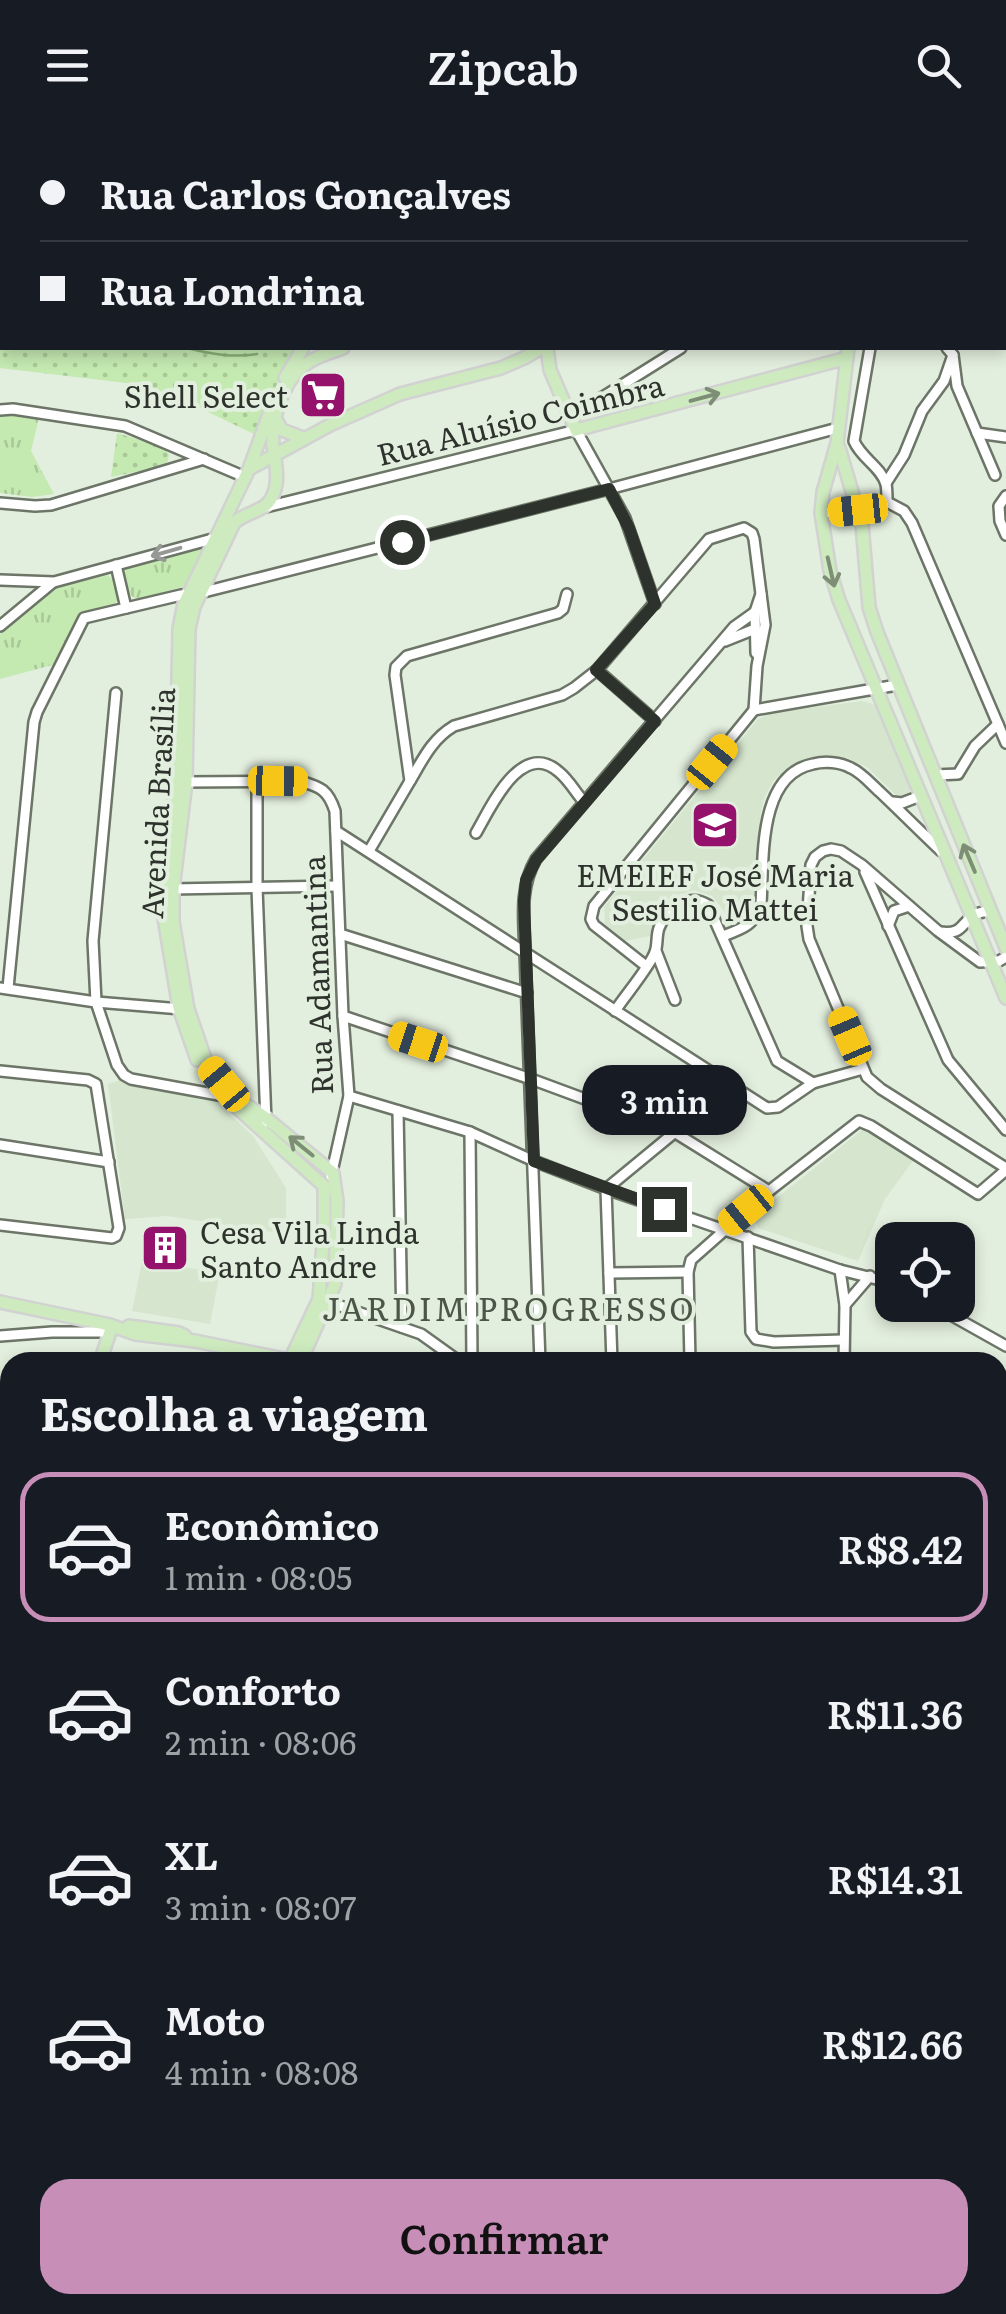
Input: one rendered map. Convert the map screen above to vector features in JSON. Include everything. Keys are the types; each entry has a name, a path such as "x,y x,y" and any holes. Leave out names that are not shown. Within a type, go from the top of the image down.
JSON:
{"main road":[{"name":"Avenida Brasília","path":"194,593 280,389 302,350"},
{"name":"Avenida Brasília","path":"322,350 295,374 282,398 273,440 276,482 271,500 234,523 207,579 182,610 181,782 163,912 198,1062 224,1096 324,1186"},
{"path":"259,509 244,500 245,476 274,453 400,394 482,374 540,350"},
{"path":"545,350 574,424"},
{"path":"847,353 837,442 821,513 834,586 1006,998"},
{"name":"Rua Aluísio Coimbra","path":"574,424 847,353"},
{"path":"524,358 543,363 550,370"},
{"path":"276,418 282,430 303,438"},
{"path":"837,442 864,536 869,606 897,685 1006,948"},
{"name":"Avenida Brasília","path":"184,1009 207,1064 224,1084 333,1173"},
{"path":"303,1352 324,1300 335,1284 337,1200 333,1173"},
{"path":"324,1186 324,1300"},
{"path":"0,1302 110,1329 179,1333 233,1352"},
{"path":"103,1352 110,1329"}],"street":[{"path":"655,604 629,528 574,424 678,350"},
{"path":"870,350 854,441 886,484 887,502"},
{"path":"886,484 904,455 922,410 948,373 950,351"},
{"path":"950,351 956,386 995,475"},
{"path":"0,410 118,424 245,476"},
{"name":"Rua Aluísio Coimbra","path":"259,509 574,424"},
{"path":"184,1009 96,1002 4,988 36,712 81,621 88,616 218,588 838,428"},
{"path":"976,430 1006,436"},
{"path":"170,470 176,463 178,448"},
{"path":"0,503 50,505 204,459"},
{"path":"1006,496 999,506 1006,535"},
{"path":"821,513 858,510 887,502 904,511 1006,743"},
{"path":"369,850 430,745 441,734 454,726 562,695 574,688 596,670 708,539 744,528 754,539 762,590 765,625 757,666"},
{"path":"1,580 54,582 216,538"},
{"path":"116,566 126,608"},
{"path":"207,579 218,588"},
{"path":"1,580 21,590 30,600"},
{"path":"0,626 54,582"},
{"path":"646,966 594,925 594,906 754,710 756,612 762,590"},
{"path":"410,782 396,667 408,656 558,613 567,594"},
{"path":"540,1352 525,953 526,880 536,860 584,802 734,628 756,612"},
{"path":"723,642 755,629"},
{"path":"596,670 655,721"},
{"path":"754,710 897,685"},
{"path":"116,693 93,940 96,1002 124,1075 224,1096"},
{"path":"935,775 958,774 981,738 998,724"},
{"path":"723,936 746,927 757,917 768,811 777,790 794,772 815,763 842,764 860,773 946,855"},
{"path":"476,833 507,780 531,765 554,768 584,802"},
{"path":"257,781 266,1135"},
{"name":"Rua Adamantina","path":"181,782 300,782 318,786 330,797 335,811 348,1096 333,1173 324,1186"},
{"path":"890,802 902,803 920,796"},
{"path":"336,831 731,1086 773,1109 813,1083 864,1069"},
{"path":"690,1352 690,1260 859,1120 978,1194 1006,1169 872,1083 809,939 808,887 815,857 830,849 841,850 980,962 1006,958"},
{"path":"862,865 948,1060 1006,1130"},
{"path":"168,889 337,886"},
{"path":"880,906 895,894"},
{"path":"676,1000 656,951 656,938 661,923 675,908 696,899 708,904 777,1061 813,1083"},
{"path":"888,926 894,911 909,906"},
{"path":"938,931 955,932 972,915 990,910"},
{"path":"340,934 527,993"},
{"path":"615,1011 656,951"},
{"path":"343,1016 674,1132 769,1191"},
{"path":"0,1071 93,1082 98,1088 119,1228 112,1238 0,1225"},
{"path":"606,1189 731,1086"},
{"path":"348,1096 470,1132 606,1189 840,1270 875,1278"},
{"path":"244,1103 264,1100"},
{"path":"398,1111 402,1327"},
{"path":"470,1132 472,1352"},
{"path":"0,1146 109,1162"},
{"path":"606,1189 612,1352"},
{"path":"748,1238 752,1332 756,1339 843,1340"},
{"path":"840,1270 845,1305 844,1352"},
{"path":"609,1273 688,1272"},
{"path":"845,1305 870,1276"},
{"path":"324,1300 421,1334 446,1352"},
{"path":"963,1322 1006,1346"},
{"path":"0,1336 110,1329"}],"shaded area":[{"path":"862,701 879,709 911,786 909,795 897,796 867,767 845,757 822,755 803,759 774,780 765,796 753,907 746,916 731,920 712,896 693,890 663,907 652,924 650,936 625,941 605,924 604,907 758,719 772,713"},
{"path":"121,1080 213,1098 253,1136 286,1188 286,1234 167,1216 125,1219 108,1084"},
{"path":"867,1126 915,1158 885,1199 858,1261 758,1228 758,1213"},
{"path":"142,1262 220,1272 210,1324 132,1311"}],"green space":[{"path":"0,350 294,350 256,435 143,385 0,368"},
{"path":"0,415 39,418 31,451 54,494 32,497 0,493"},
{"path":"117,433 163,447 168,461 163,466 111,477"},
{"path":"206,546 189,585 139,599 128,592 123,572 128,567"},
{"path":"107,575 116,582 118,600 79,616 56,664 0,679 0,634 55,588"}],"waterway":[{"path":"197,350 222,355 257,354"}],"place":[{"name":"Shell Select","path":"323,395"},
{"name":"EMEIEF José Maria Sestilio Mattei","path":"715,825"},
{"name":"Cesa Vila Linda Santo Andre","path":"165,1248"}],"district":[{"name":"JARDIM PROGRESSO","path":"509,1307"}],"route":[{"path":"402,542 609,489 629,528 655,604 596,670 655,721 536,860 526,880 525,953 534,1161 664,1209"}]}
